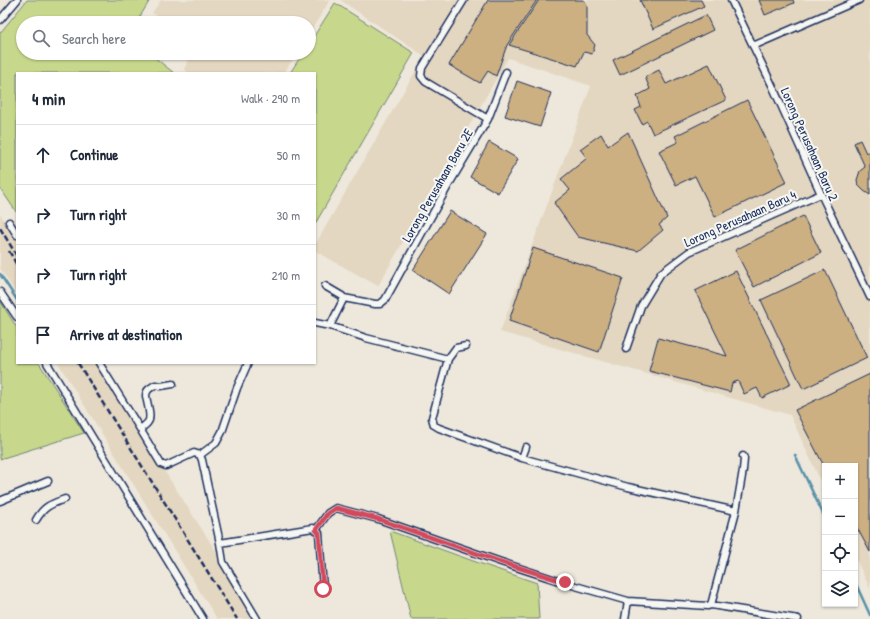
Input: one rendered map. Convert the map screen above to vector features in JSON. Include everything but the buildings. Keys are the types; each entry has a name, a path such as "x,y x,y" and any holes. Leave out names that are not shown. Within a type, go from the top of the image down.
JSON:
{"street":[{"path":"0,20 17,0"},
{"path":"464,0 422,68 421,76 426,82 488,119"},
{"name":"Lorong Perusahaan Baru 2","path":"731,0 754,46 821,194 870,297"},
{"path":"754,46 860,0"},
{"name":"Lorong Perusahaan Baru 2E","path":"344,298 375,304 380,304 385,300 448,186 488,119 506,72"},
{"name":"Lorong Perusahaan Baru 4","path":"626,348 641,306 661,273 689,252 821,194"},
{"path":"9,222 16,233"},
{"path":"325,286 344,298 330,326"},
{"path":"0,292 16,316"},
{"path":"316,323 448,359"},
{"path":"466,346 456,348 448,359 432,418 434,424 439,428 522,458 628,487 736,511"},
{"path":"48,364 203,619"},
{"path":"100,364 161,464 166,466 194,453 200,455"},
{"path":"200,455 216,443 222,432 237,388 248,364"},
{"path":"140,429 150,420 146,396 148,390 155,385 161,386 173,384"},
{"path":"522,458 526,447"},
{"path":"200,455 223,562 257,619"},
{"path":"711,605 736,511 743,470 743,456"},
{"path":"0,501 48,481"},
{"path":"36,520 44,508 65,499"},
{"path":"316,530 328,513 336,508 378,519 501,562 628,601 711,605 798,619"},
{"path":"220,543 313,528 319,533 323,589"},
{"path":"625,619 628,601"}],"shaded area":[{"path":"161,0 330,0 316,23 316,16 157,16 152,13"},
{"path":"340,0 870,0 870,589 858,563 858,463 822,463 822,484 790,415 500,332 591,86 508,58 378,286 316,252 316,243 424,56"},
{"path":"188,60 292,60 285,72 188,72 184,69"},
{"path":"0,214 16,239 16,293 0,268"},
{"path":"59,364 96,364 223,562 256,619 217,619"}],"green space":[{"path":"27,0 150,0 140,16 16,16 16,60 158,60 173,72 16,72 16,212 0,188 0,33"},
{"path":"335,3 414,53 316,222 316,72 291,72 298,60 316,60 316,33"},
{"path":"0,301 16,326 16,364 40,364 84,433 0,459"},
{"path":"390,531 537,583 539,619 411,619"}],"waterway":[{"path":"0,274 16,298"},
{"path":"795,455 822,512"},
{"path":"858,589 870,615"}],"railway":[{"path":"0,228 16,254"},
{"path":"9,251 16,263"},
{"path":"79,364 237,619"}],"route":[{"path":"323,589 319,533 316,530 328,513 336,508 378,519 501,562 565,582"}]}
